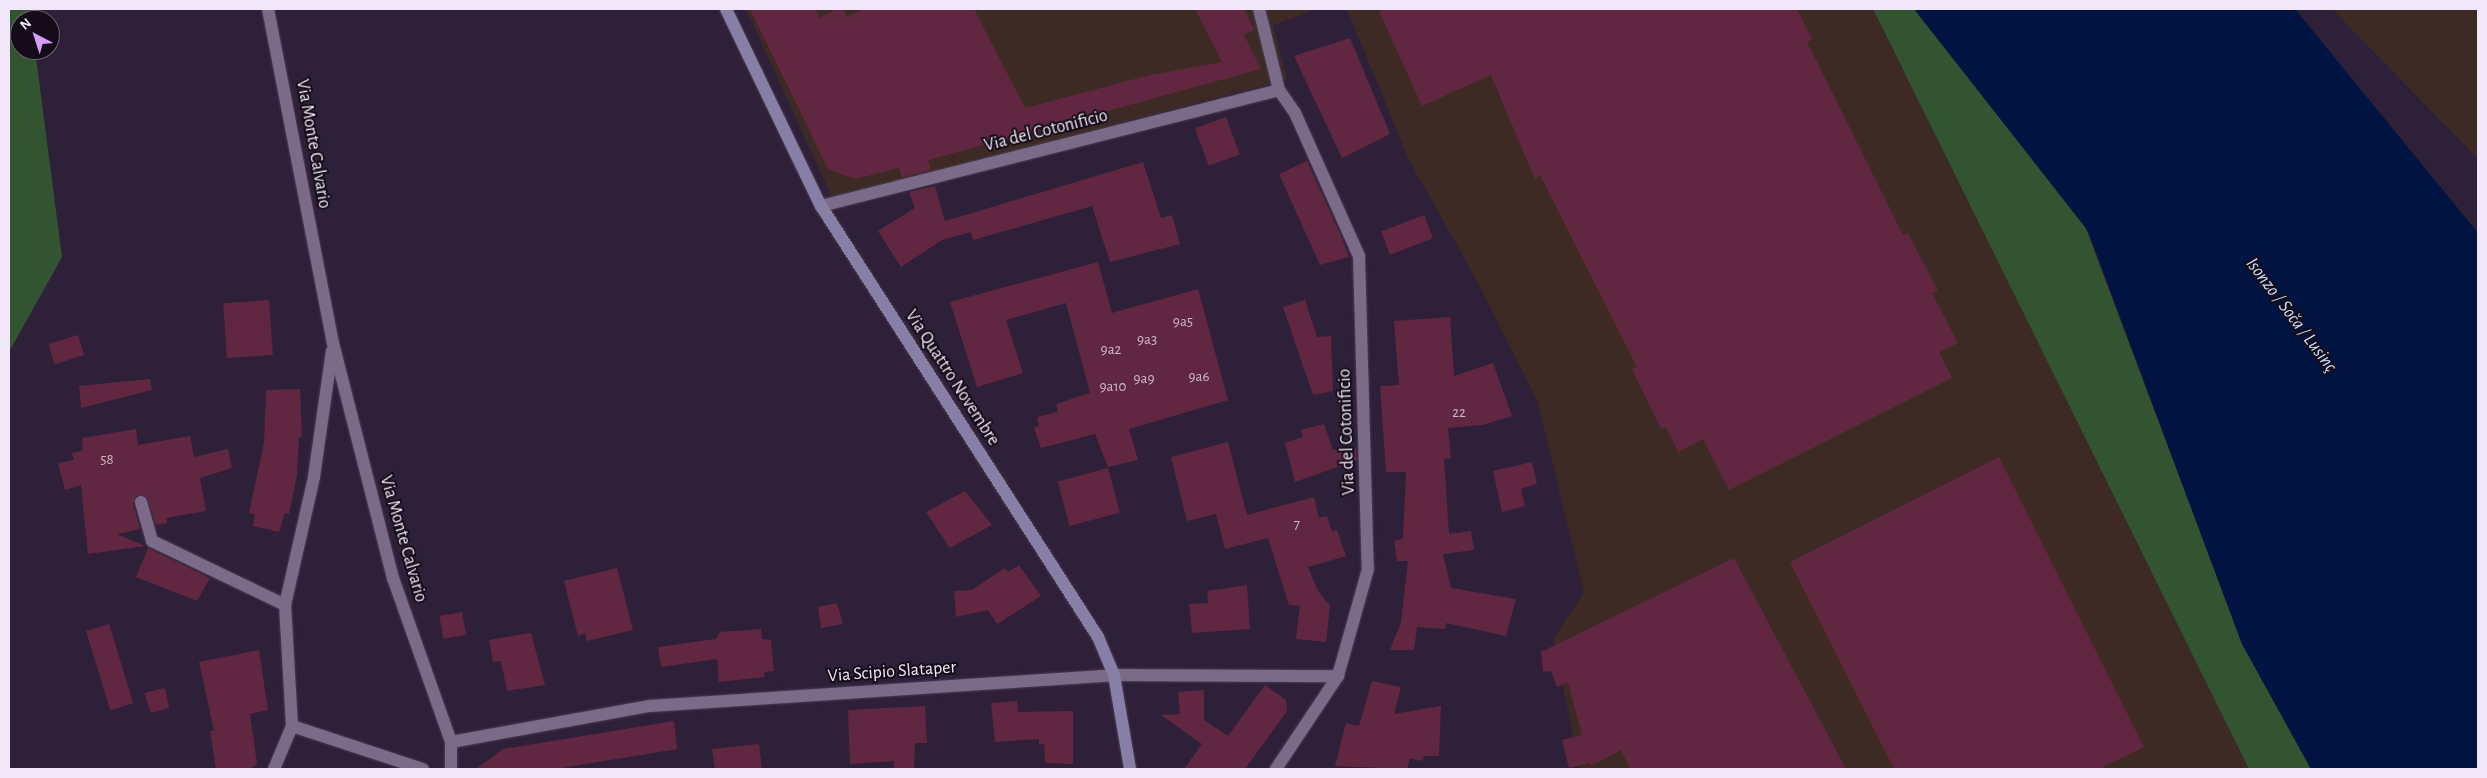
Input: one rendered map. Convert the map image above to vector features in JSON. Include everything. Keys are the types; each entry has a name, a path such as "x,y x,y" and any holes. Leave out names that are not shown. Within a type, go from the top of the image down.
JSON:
{"main road":[{"name":"Via Quattro Novembre","path":"726,9 821,206 1098,638 1114,675 1130,769"}],"street":[{"name":"Via Monte Calvario","path":"268,9 333,344 393,578 451,742 452,769"},
{"name":"Via del Cotonificio","path":"1259,9 1279,90 1295,113 1359,256 1368,569 1338,676 1276,769"},
{"name":"Via del Cotonificio","path":"821,206 1279,90"},
{"name":"Via Monte Calvario","path":"274,769 292,726 285,605 314,477 333,344"},
{"path":"141,502 152,541 285,605"},
{"name":"Via Scipio Slataper","path":"451,742 650,706 1114,675 1338,676"},
{"path":"292,726 423,769"}],"shaded area":[{"path":"746,9 1316,9 1273,25 1287,79 833,199"},
{"path":"1347,9 1873,9 2249,769 1580,769 1553,639 1584,593 1537,400 1476,279 1409,160"},
{"path":"2332,9 2478,9 2478,159"}],"green space":[{"path":"9,9 29,9 10,10 10,60 36,60 62,257 9,352"},
{"path":"1873,9 1914,9 2085,226 2242,644 2311,769 2249,769"}],"water":[{"name":"Isonzo / Soča / Lusinç","path":"1914,9 2295,9 2478,233 2478,769 2311,769 2242,644 2088,231"}],"building":[{"path":"750,9 815,9 820,18 837,9 843,9 847,17 862,9 974,9 1025,108 1150,75 1222,62 1195,9 1244,9 1254,30 1244,35 1261,69 928,160 931,170 902,177 899,168 855,179 828,169"},
{"path":"1378,9 1797,9 1812,39 1807,42 1903,235 1908,233 1938,291 1932,293 1958,343 1939,352 1952,378 1729,490 1703,439 1678,452 1666,427 1661,429 1632,369 1637,367 1540,175 1535,179 1491,75 1422,106"},
{"path":"1350,38 1390,134 1342,158 1294,56"},
{"path":"1226,117 1240,155 1209,166 1195,128"},
{"path":"1307,161 1349,257 1320,265 1279,174"},
{"path":"1143,162 1161,218 1172,215 1180,244 1110,262 1092,206 973,240 971,232 942,240 901,267 878,231 915,208 909,192 935,186 945,221"},
{"path":"1424,215 1433,238 1390,255 1381,231"},
{"path":"1098,262 1112,313 1198,289 1228,400 1129,429 1138,460 1108,467 1095,434 1041,448 1034,428 1039,426 1037,417 1058,412 1056,404 1090,393 1066,303 1006,320 1023,373 977,387 950,302"},
{"path":"269,300 273,355 227,358 223,303"},
{"path":"1305,300 1317,337 1331,336 1333,391 1313,395 1283,307"},
{"path":"1450,317 1454,376 1493,363 1512,416 1482,425 1448,428 1451,458 1444,459 1449,534 1471,531 1474,550 1443,554 1451,588 1516,599 1506,636 1446,623 1445,629 1417,627 1414,650 1390,650 1401,622 1408,561 1397,561 1394,541 1403,539 1406,472 1386,472 1380,386 1399,385 1394,321"},
{"path":"78,335 84,355 54,364 48,344"},
{"path":"150,379 152,390 81,408 79,386"},
{"path":"300,389 302,437 299,437 297,475 289,514 285,513 279,532 253,526 255,514 249,513 264,443 266,390"},
{"path":"1324,424 1333,450 1356,448 1357,460 1295,482 1285,443 1303,437 1301,430"},
{"path":"136,429 138,445 190,436 194,457 228,449 232,468 200,478 206,511 166,518 167,523 156,525 147,497 136,496 133,504 140,529 117,534 145,546 88,554 81,485 65,490 58,463 74,460 72,453 83,451 82,438"},
{"path":"1228,442 1247,515 1314,497 1319,518 1327,516 1332,532 1337,530 1346,556 1308,567 1318,591 1330,606 1326,642 1296,639 1300,606 1289,605 1268,538 1225,549 1216,514 1187,521 1171,457"},
{"path":"1999,457 2144,747 2099,769 1894,769 1790,562"},
{"path":"1532,462 1537,484 1521,489 1525,506 1502,512 1493,471"},
{"path":"1108,468 1120,512 1070,526 1058,481"},
{"path":"965,491 992,525 950,548 926,512"},
{"path":"148,548 210,578 197,601 136,577"},
{"path":"1734,558 1846,769 1630,769 1621,750 1591,766 1590,763 1569,768 1562,740 1582,735 1568,682 1557,687 1551,671 1543,672 1541,652"},
{"path":"1019,565 1041,596 997,624 988,610 956,617 954,591 972,590 1005,568 1008,572"},
{"path":"617,568 633,630 587,641 585,633 578,636 564,581"},
{"path":"1247,585 1250,629 1192,633 1189,604 1208,603 1207,591"},
{"path":"837,603 843,624 821,628 818,607"},
{"path":"462,612 466,635 443,639 439,616"},
{"path":"109,624 133,703 110,710 86,631"},
{"path":"761,629 762,639 771,640 774,671 764,672 765,677 719,682 717,659 661,667 658,647 716,639 720,632"},
{"path":"531,633 545,685 507,691 501,661 493,662 489,640"},
{"path":"259,650 268,710 250,714 257,764 249,769 216,769 210,731 214,731 199,662"},
{"path":"1372,681 1401,687 1394,714 1441,706 1439,756 1424,756 1422,761 1410,758 1407,769 1335,766 1346,723 1359,726"},
{"path":"1265,685 1286,700 1287,711 1245,769 1184,769 1202,744 1161,715 1180,714 1178,692 1204,690 1204,720 1228,736"},
{"path":"165,688 169,708 151,713 144,693"},
{"path":"1017,701 1018,712 1073,711 1073,764 1045,763 1044,744 1039,744 1039,739 995,742 991,703"},
{"path":"925,706 927,743 915,743 914,769 894,769 894,761 850,764 848,710"},
{"path":"674,721 677,749 556,769 476,769 503,749"},
{"path":"759,744 762,769 715,769 712,749"}]}
